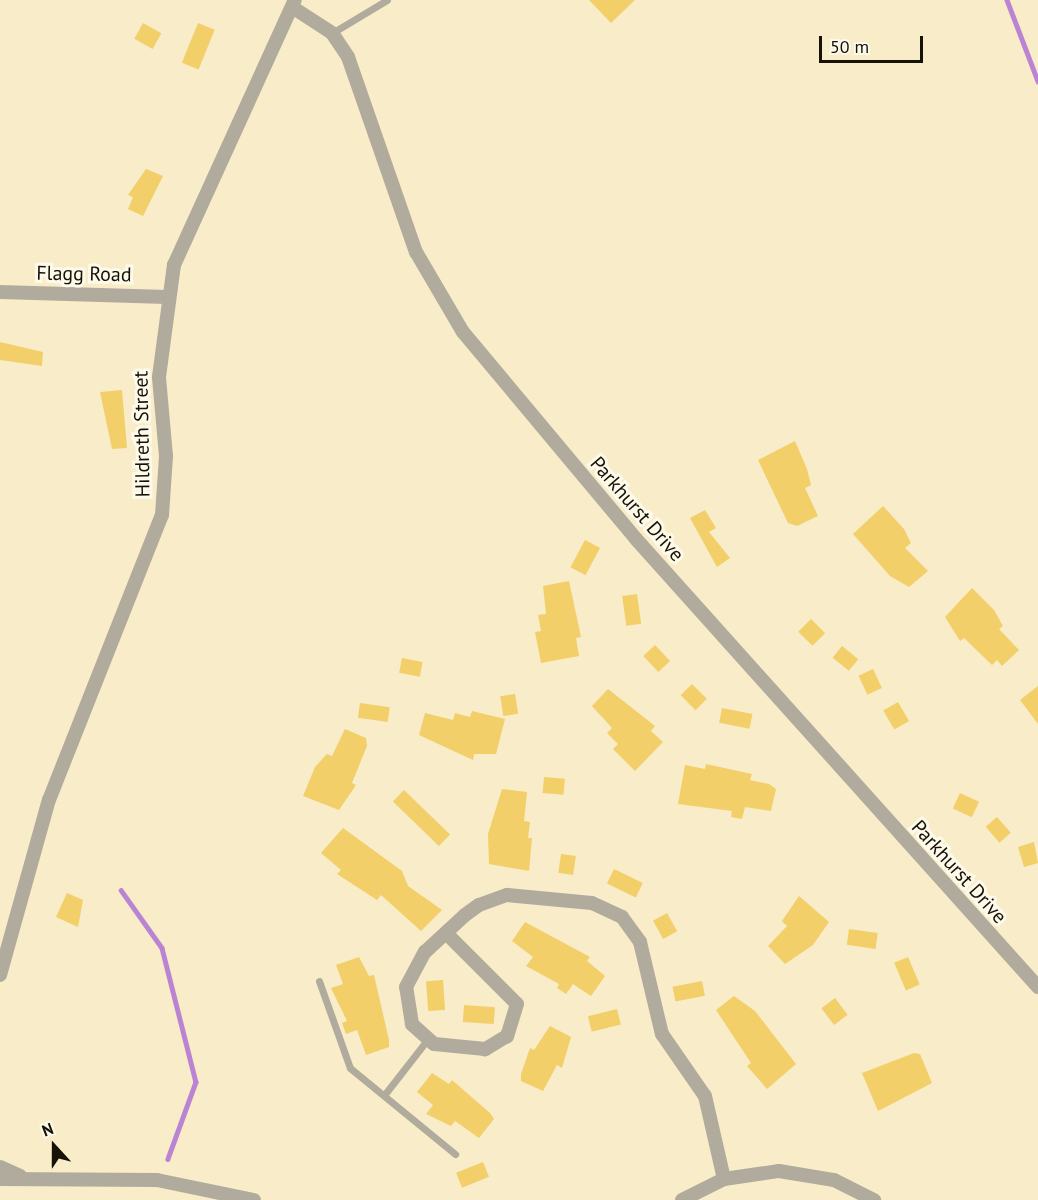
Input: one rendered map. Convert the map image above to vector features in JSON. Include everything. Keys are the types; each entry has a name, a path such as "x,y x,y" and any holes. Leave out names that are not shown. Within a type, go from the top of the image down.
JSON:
{"street":[{"name":"Parkhurst Drive","path":"294,4 332,33 362,85 416,252 463,332 636,539 1038,987"},
{"name":"Hildreth Street","path":"0,975 49,800 162,515 166,456 159,377 167,297 189,225 294,4"},
{"name":"Flagg Road","path":"0,292 167,297"},
{"path":"446,933 508,990 516,1012 507,1036 491,1047 449,1048 427,1040 408,1017 406,987 416,963 446,933 478,905 507,895 592,903 622,917 640,942 663,1034 705,1096 724,1179"},
{"path":"0,1167 20,1176"},
{"path":"682,1200 724,1179 765,1171 800,1172 834,1180 874,1200"},
{"path":"0,1179 20,1176 171,1181 254,1200"}],"lane":[{"path":"332,33 387,0"},
{"path":"319,981 350,1068 385,1094 455,1154"},
{"path":"385,1094 427,1040"}],"building":[{"path":"589,0 635,0 611,23"},
{"path":"143,23 161,33 153,49 134,39"},
{"path":"198,23 215,30 199,70 182,63"},
{"path":"146,169 163,176 143,216 128,209 133,197 128,195"},
{"path":"0,342 43,352 42,366 0,360"},
{"path":"122,390 127,448 112,449 100,392"},
{"path":"795,441 811,485 805,488 818,516 797,526 788,523 758,460"},
{"path":"883,506 904,529 911,543 905,548 928,571 909,587 890,576 853,534"},
{"path":"705,510 716,528 709,532 730,558 717,567 690,518"},
{"path":"585,540 600,548 585,575 570,567"},
{"path":"569,581 581,637 576,638 579,656 541,663 535,632 541,631 538,615 546,614 543,586"},
{"path":"972,588 994,610 1003,626 999,629 1019,650 1002,666 997,660 992,665 964,638 960,641 945,617"},
{"path":"637,594 641,624 626,626 622,596"},
{"path":"811,619 825,633 812,646 798,632"},
{"path":"655,645 670,661 658,672 643,656"},
{"path":"842,646 858,659 849,671 833,658"},
{"path":"402,658 423,662 420,677 399,673"},
{"path":"873,669 882,688 867,695 858,676"},
{"path":"692,684 707,699 696,710 681,695"},
{"path":"1038,686 1038,724 1020,700"},
{"path":"608,689 655,726 651,731 663,742 635,771 613,749 618,744 607,733 612,728 592,706"},
{"path":"515,694 518,714 503,716 500,696"},
{"path":"898,702 909,721 894,730 883,710"},
{"path":"360,703 390,707 388,722 358,718"},
{"path":"722,708 752,714 750,729 719,723"},
{"path":"472,711 505,719 496,754 474,754 473,760 419,735 425,713 453,720 455,713 470,717"},
{"path":"345,729 366,738 367,746 352,783 356,785 339,810 303,796 315,767 327,754 332,756"},
{"path":"706,764 752,774 750,780 769,784 776,789 771,811 745,807 742,819 731,817 732,811 678,804 685,765 705,769"},
{"path":"544,777 565,779 564,795 543,793"},
{"path":"502,789 527,792 524,821 530,822 528,838 532,838 529,871 489,864 488,834"},
{"path":"404,790 450,834 439,846 393,802"},
{"path":"960,793 979,802 972,817 953,808"},
{"path":"997,817 1011,833 999,843 986,827"},
{"path":"343,828 402,871 408,886 442,910 421,931 381,895 377,900 337,874 341,870 321,853"},
{"path":"1034,842 1038,863 1024,867 1018,847"},
{"path":"561,854 576,856 573,875 558,873"},
{"path":"614,869 643,883 636,897 607,883"},
{"path":"67,893 83,900 78,927 56,917"},
{"path":"799,896 829,922 813,945 785,964 768,946 787,926 782,921"},
{"path":"667,913 677,931 663,939 653,921"},
{"path":"525,922 590,957 587,961 605,976 591,996 573,984 566,994 557,988 559,984 526,966 533,957 512,941"},
{"path":"849,929 878,933 875,949 847,945"},
{"path":"359,957 369,976 374,975 389,1040 389,1047 366,1055 357,1030 346,1034 342,1023 347,1021 331,988 343,984 336,965"},
{"path":"908,957 920,985 906,990 894,963"},
{"path":"443,980 445,1010 428,1011 426,981"},
{"path":"702,981 705,996 675,1001 673,987"},
{"path":"734,996 755,1011 796,1064 767,1089 747,1066 751,1063 716,1010"},
{"path":"835,998 848,1015 834,1025 821,1008"},
{"path":"464,1005 495,1007 494,1024 463,1022"},
{"path":"617,1009 621,1025 592,1032 588,1016"},
{"path":"550,1026 571,1037 562,1068 557,1065 543,1091 521,1081 521,1074 530,1048 534,1050"},
{"path":"914,1053 920,1054 932,1083 878,1111 862,1073"},
{"path":"432,1073 449,1084 452,1080 490,1113 494,1119 479,1138 455,1121 451,1126 426,1114 433,1105 417,1092"},
{"path":"483,1162 489,1177 462,1188 456,1173"}],"waterway":[{"path":"1007,0 1038,81"},
{"path":"121,890 162,948 196,1082 168,1159"}]}
